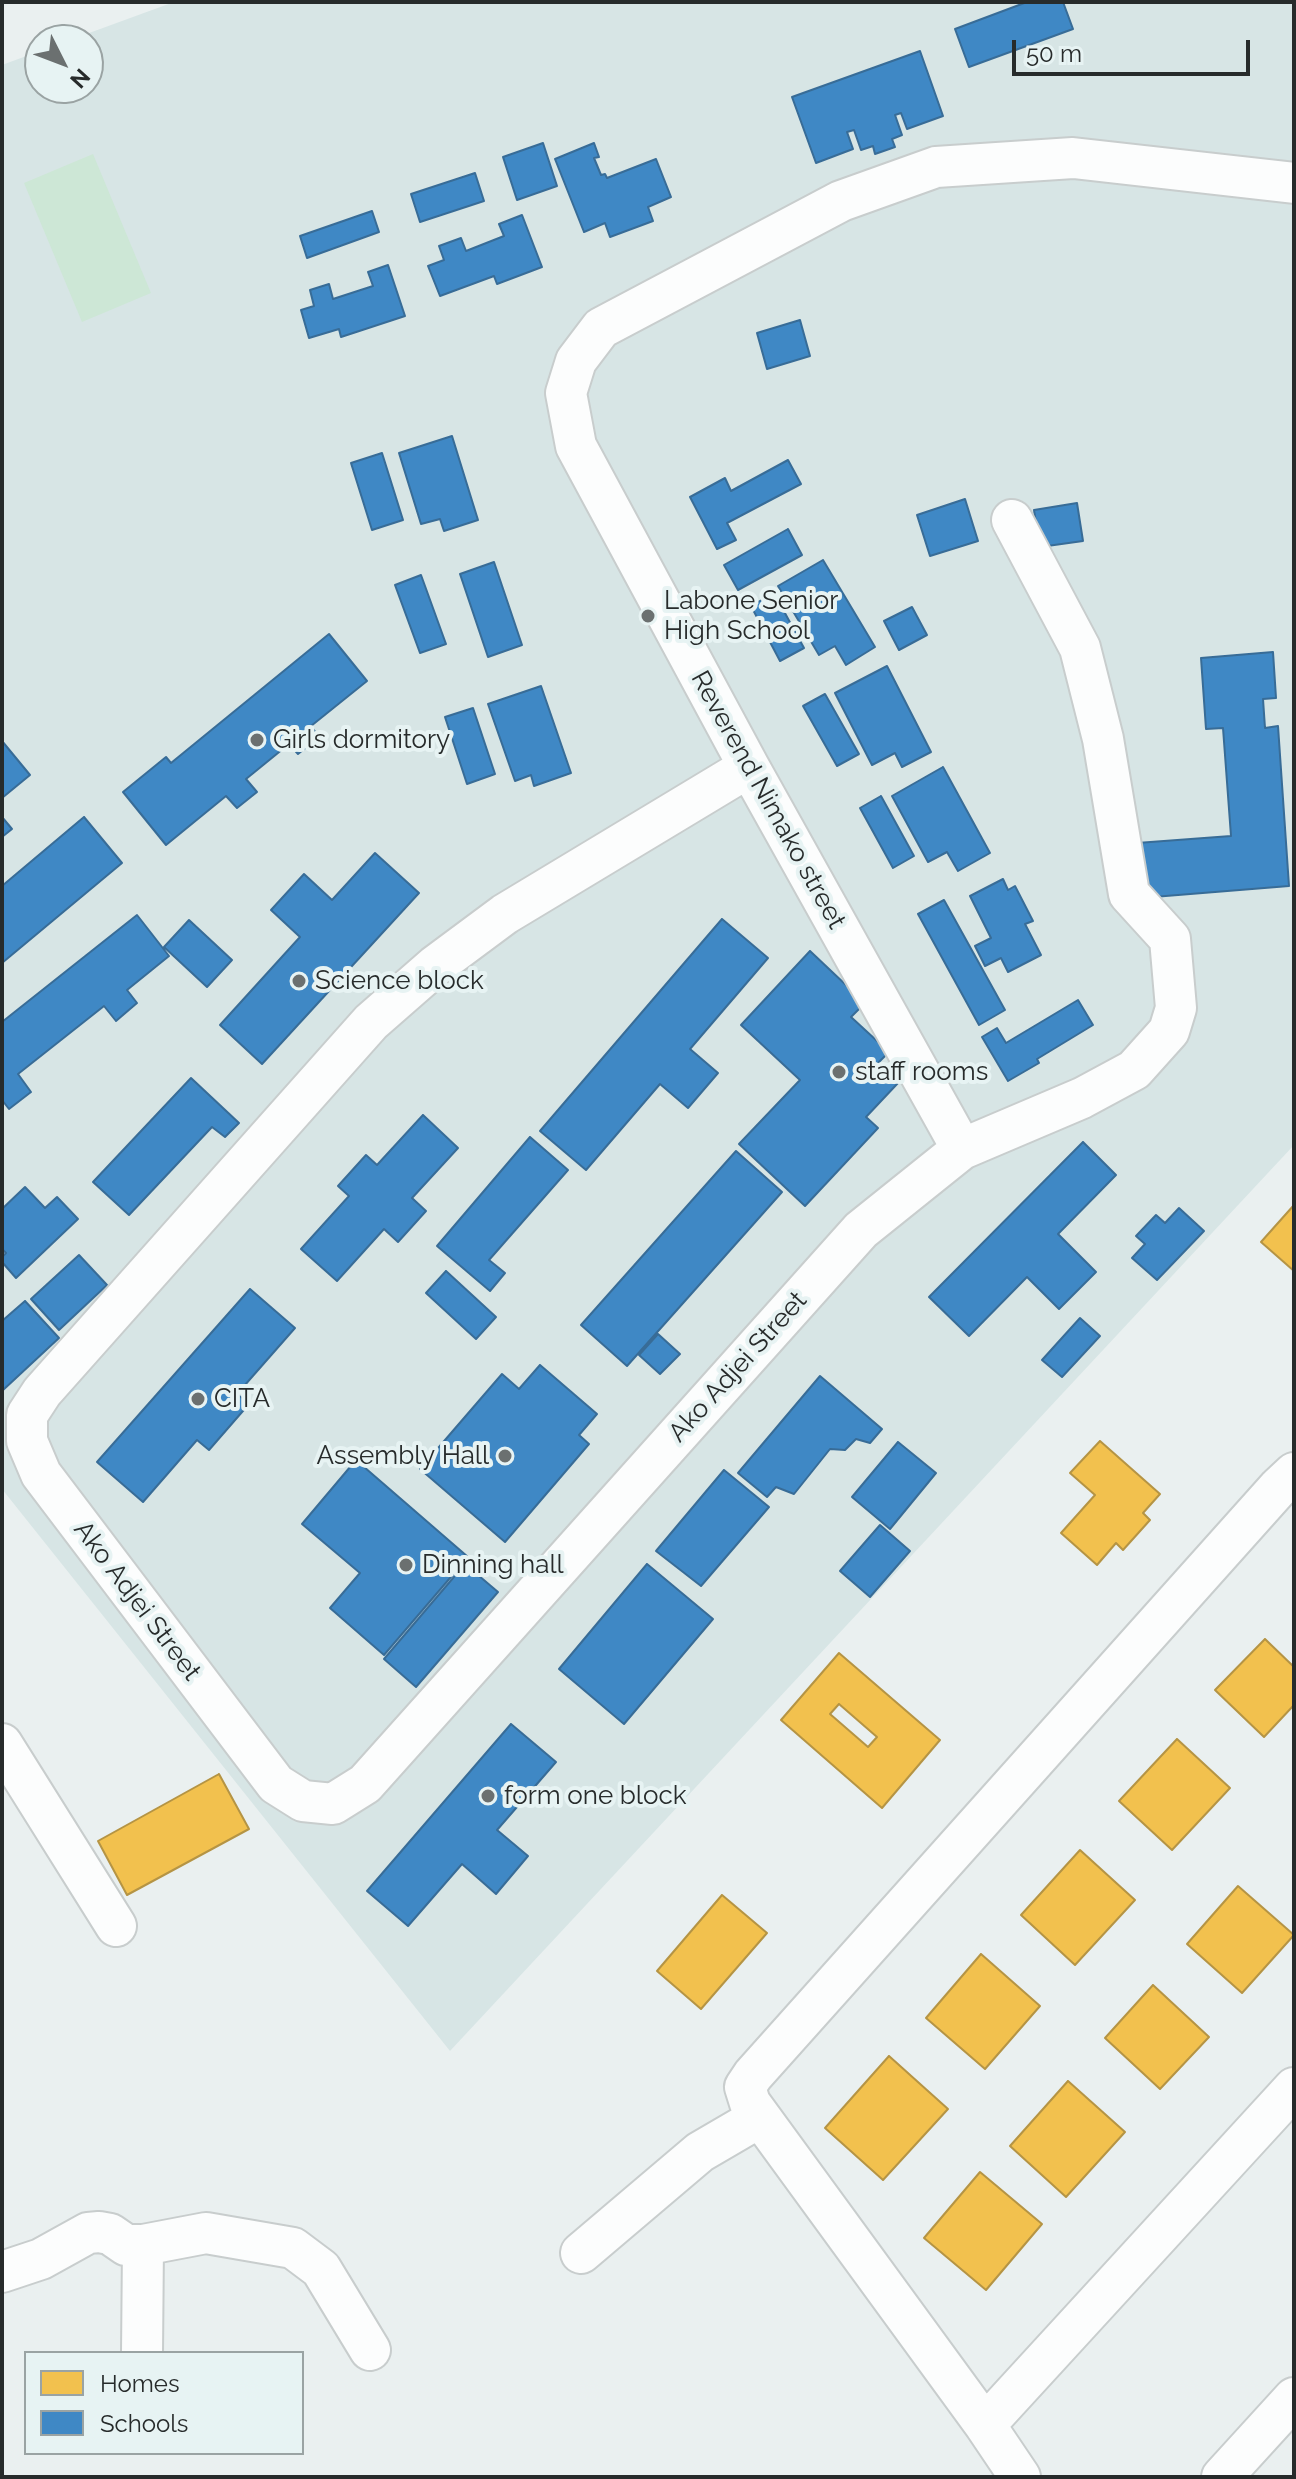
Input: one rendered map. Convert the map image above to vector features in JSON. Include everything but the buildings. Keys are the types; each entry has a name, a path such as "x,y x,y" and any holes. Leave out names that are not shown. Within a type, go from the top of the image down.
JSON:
{"street":[{"name":"Reverend Nimako street","path":"962,1149 749,767 576,446 566,393 576,361 601,328 841,201 936,167 1073,158 1294,183"},
{"name":"Ako Adjei Street","path":"749,767 505,914 435,966 371,1022 42,1392 27,1415 27,1441 41,1474 276,1784 303,1801 333,1804 365,1784 861,1230 962,1149 1082,1098 1134,1070 1169,1031 1176,1008 1170,939 1129,894 1103,739 1080,648 1012,520"},
{"path":"1020,2477 750,2103 745,2087 1289,1488"},
{"path":"2,1744 116,1926"},
{"path":"985,2425 1294,2088"},
{"path":"581,2253 700,2152 760,2117"},
{"path":"2,2272 41,2259 88,2233 99,2232 110,2234 126,2245 143,2245 206,2233 293,2248 321,2269 370,2350"},
{"path":"142,2351 143,2245"},
{"path":"1222,2477 1294,2398"}],"shaded area":[{"name":"Labone Senior High School","path":"174,2 1294,2 1294,1145 450,2051 2,1489 2,65 24,57 24,104 104,104 104,28"}],"green space":[{"path":"93,154 151,293 82,322 24,183"}],"place":[{"name":"Labone Senior High School","path":"648,616"},
{"name":"Girls dormitory","path":"257,740"},
{"name":"Science block","path":"299,981"},
{"name":"staff rooms","path":"839,1072"},
{"name":"CITA","path":"198,1399"},
{"name":"Assembly Hall","path":"505,1456"},
{"name":"Dinning hall","path":"406,1565"},
{"name":"form one block","path":"488,1796"}]}
